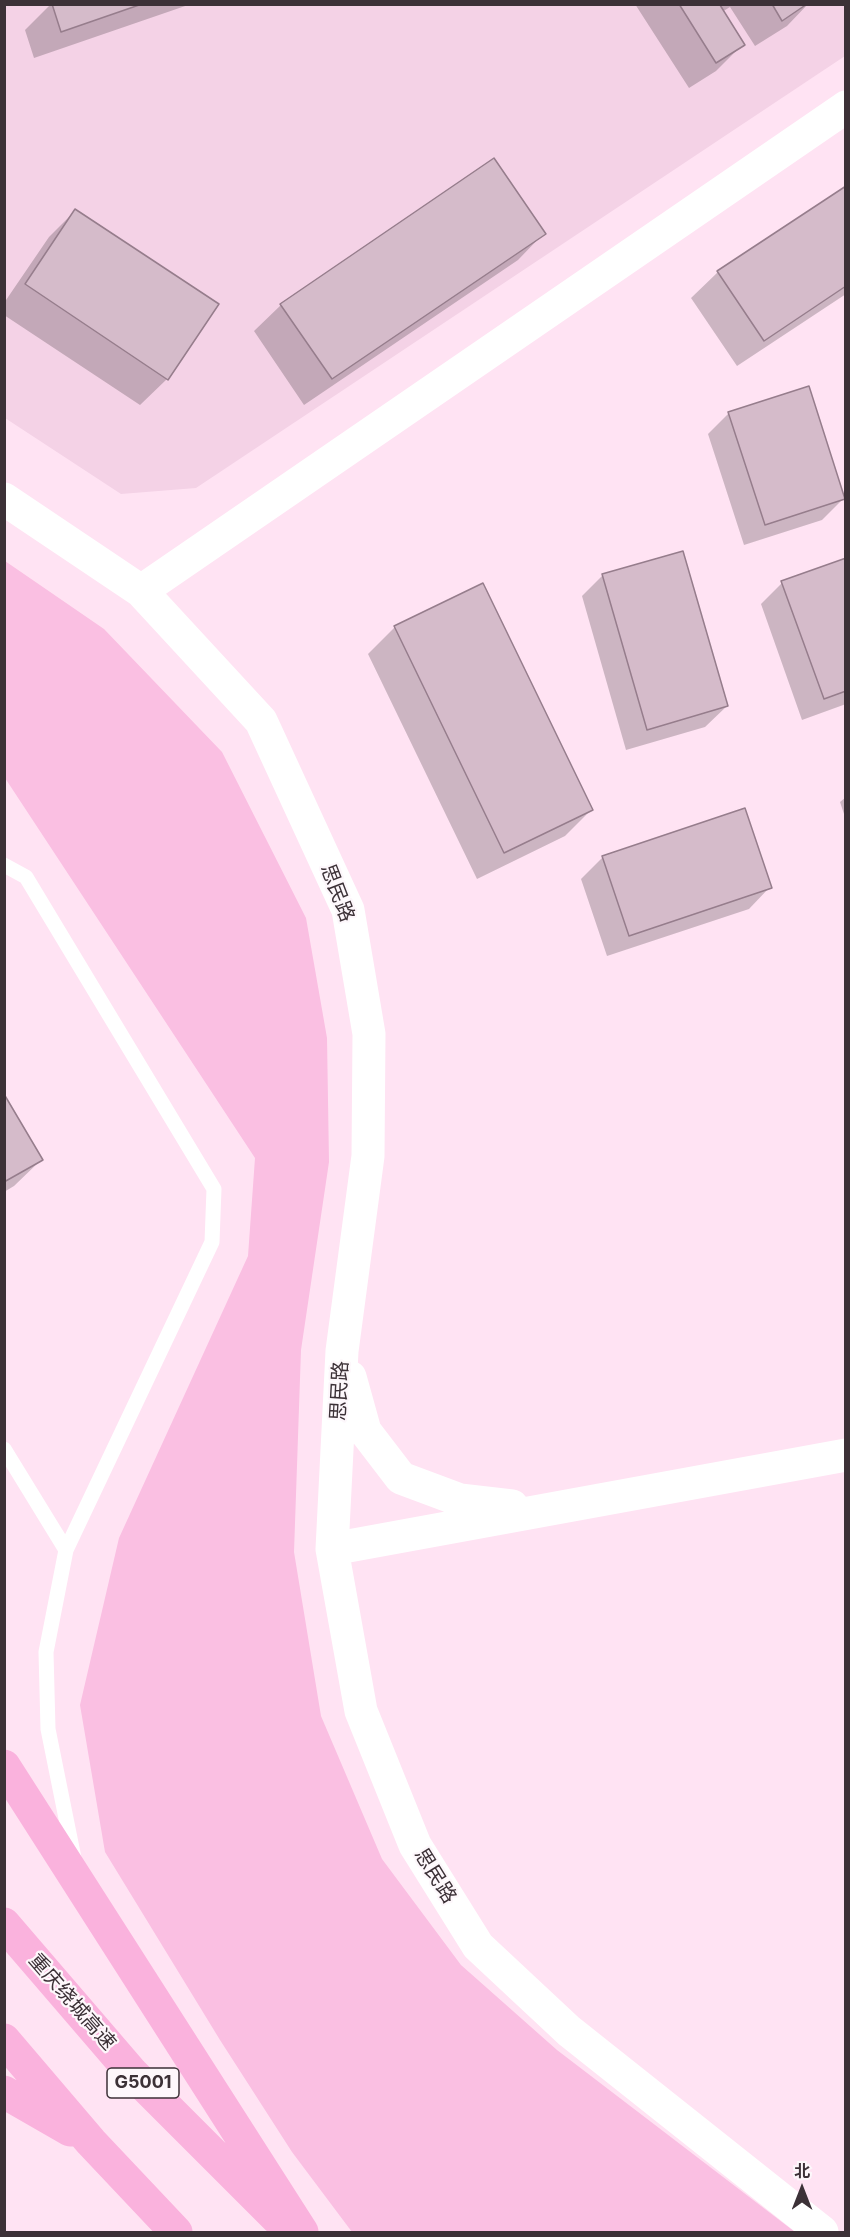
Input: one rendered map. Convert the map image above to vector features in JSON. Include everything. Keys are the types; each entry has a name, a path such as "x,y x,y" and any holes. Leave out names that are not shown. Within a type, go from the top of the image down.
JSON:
{"highway":[{"path":"4,1766 302,2232"},
{"name":"重庆绕城高速","path":"4,1924 132,2073 291,2232"},
{"path":"4,2040 91,2142 176,2232"},
{"path":"4,2092 91,2142"}],"street":[{"path":"141,591 846,107"},
{"name":"思民路","path":"4,499 141,591 261,721 348,910 369,1034 368,1156 342,1351 332,1549 360,1711 415,1845 478,1946 569,2031 822,2232"},
{"path":"342,1351 365,1431 401,1478 460,1500 546,1509"},
{"path":"332,1549 846,1455"}],"lane":[{"path":"4,865 26,877 214,1189 212,1242 66,1550 46,1652 48,1729 78,1881"},
{"path":"4,1449 66,1550"}],"shaded area":[{"path":"4,5 845,5 845,56 196,488 121,494 5,418"},
{"path":"5,561 104,629 222,752 306,918 327,1038 329,1162 301,1350 294,1552 321,1716 382,1859 461,1965 557,2050 795,2232 352,2232 292,2152 220,2040 105,1852 80,1705 119,1538 248,1256 255,1158 5,778"}],"building":[{"path":"52,4 142,4 61,32"},
{"path":"679,4 721,4 745,45 716,63"},
{"path":"772,4 807,4 782,21"},
{"path":"494,158 546,234 332,379 280,304"},
{"path":"846,186 846,286 764,341 717,271"},
{"path":"75,209 219,304 168,380 25,284"},
{"path":"809,386 845,499 765,525 728,412"},
{"path":"683,551 728,706 647,730 602,574"},
{"path":"846,558 846,691 824,699 781,581"},
{"path":"483,583 593,810 504,853 394,626"},
{"path":"745,808 772,888 629,936 602,856"},
{"path":"4,1094 43,1160 4,1182"}]}
